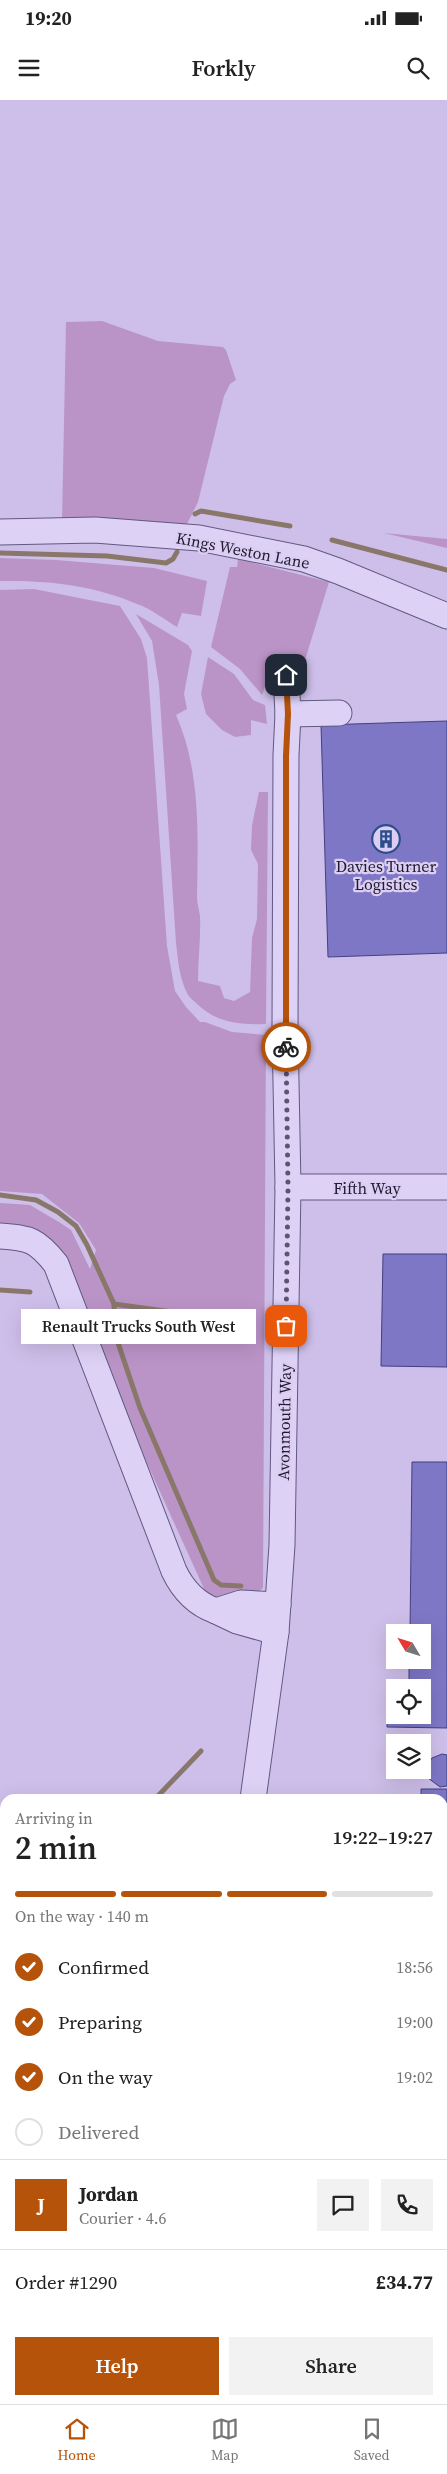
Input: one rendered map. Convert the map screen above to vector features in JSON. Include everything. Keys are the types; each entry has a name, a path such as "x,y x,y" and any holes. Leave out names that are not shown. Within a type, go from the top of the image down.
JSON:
{"street":[{"name":"Kings Weston Lane","path":"0,532 95,530 199,538 304,559 447,616"},
{"name":"Avonmouth Way","path":"254,1794 276,1632 282,1545 288,1188 285,1000 288,714 286,675"},
{"path":"288,714 339,713"},
{"name":"Fifth Way","path":"288,1188 447,1188"},
{"path":"0,1236 30,1239 45,1250 56,1264 174,1571 182,1587 194,1600 216,1611 242,1623 276,1632"},
{"path":"216,1611 241,1603 278,1605"}],"shaded area":[{"path":"102,321 158,341 223,347 226,350 236,380 230,384 224,396 198,502 186,526 62,522 66,322"},
{"path":"384,533 447,539 447,548"},
{"path":"0,558 56,560 154,568 207,581 201,616 182,613 177,627 142,606 104,592 52,583 0,581"},
{"path":"238,559 329,582 305,660 283,663 272,668 262,695 240,669 211,647 230,567 237,567"},
{"path":"34,589 120,606 141,639 147,658 167,946 175,991 200,1022 232,1032 266,1035 263,1588 255,1594 215,1598 205,1591 132,1430 66,1257 53,1242 38,1231 20,1225 0,1223 0,1203 30,1205 71,1230 90,1269 96,1250 79,1223 42,1194 0,1191 0,590"},
{"path":"136,614 188,645 192,651 184,694 187,709 176,715 190,758 196,804 197,897 200,916 198,981 220,986 224,998 234,1001 250,992 252,938 257,919 258,864 251,850 252,825 259,792 268,792 266,1024 238,1023 213,1015 190,997 182,981 176,943 159,685 152,641"},
{"path":"208,657 234,674 253,700 265,705 267,724 251,720 251,735 235,737 222,730 206,714 201,694"}],"building":[{"name":"Davies Turner Logistics","path":"447,721 447,953 328,957 321,725"},
{"path":"383,1254 447,1254 447,1367 381,1366"},
{"path":"412,1462 447,1462 447,1728 387,1727 387,1724 431,1724 431,1679 409,1679 409,1669 431,1669 431,1624 410,1624"},
{"path":"442,1754 447,1755 447,1786 440,1787 429,1779 431,1779 432,1758"},
{"path":"421,1789 447,1789 447,1794 421,1794"}],"waterway":[{"path":"195,514 201,511 290,526"},
{"path":"332,540 447,570"},
{"path":"0,553 107,556 166,563 173,559 177,552"},
{"path":"0,1195 36,1200 58,1212 76,1226 87,1245 114,1304 115,1334 140,1408 214,1580 221,1585 241,1586"},
{"path":"0,1290 30,1292"},
{"path":"114,1304 245,1322"},
{"path":"160,1794 201,1751"}],"way so far":[{"path":"286,1047 288,1188 286,1326"}],"place":[{"name":"Davies Turner Logistics","path":"386,839"},
{"name":"Renault Trucks South West","path":"286,1326"}],"route":[{"path":"286,675 288,714 286,756 286,1047"}]}
